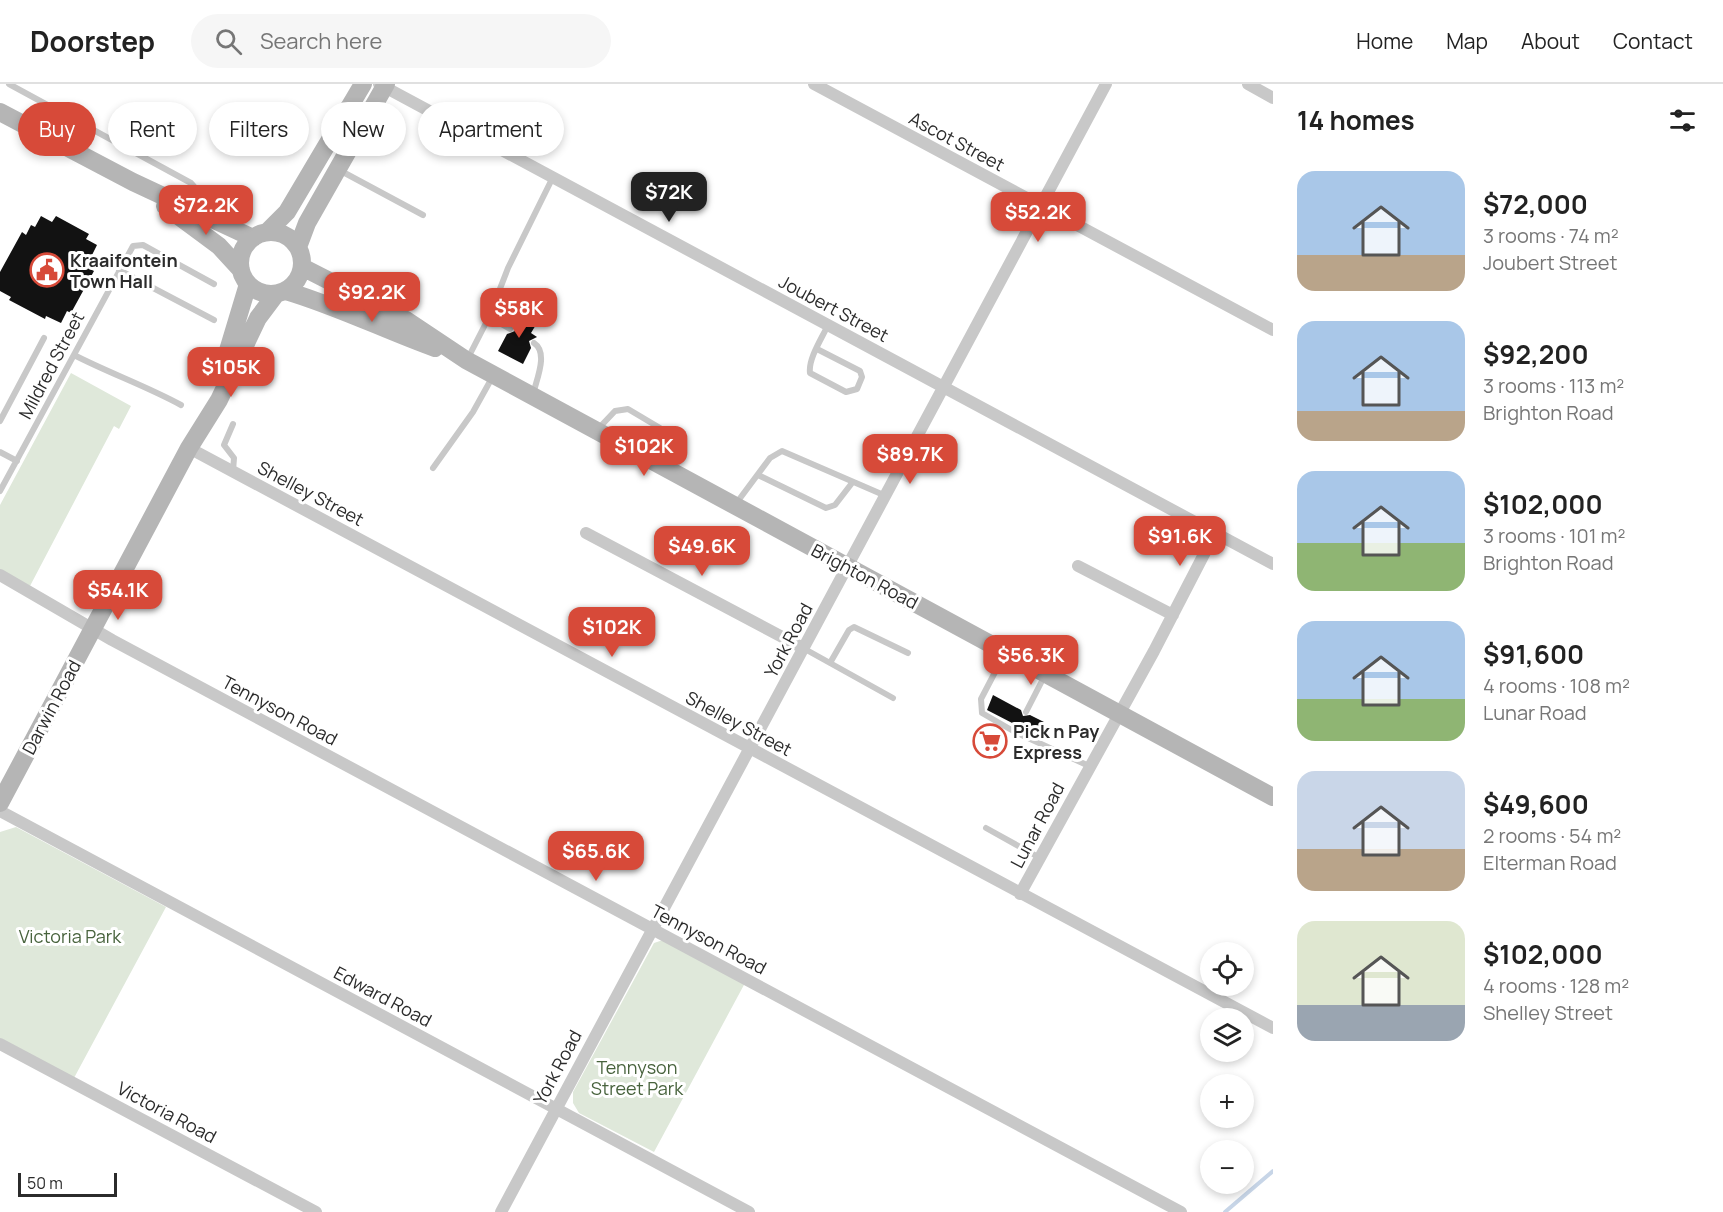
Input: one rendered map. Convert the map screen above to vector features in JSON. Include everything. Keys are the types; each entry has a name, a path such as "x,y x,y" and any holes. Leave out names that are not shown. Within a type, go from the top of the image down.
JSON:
{"main road":[{"path":"245,277 242,252 293,203 363,84"},
{"path":"133,182 219,246 256,290 281,292 299,276 302,267 298,247 307,223 383,85"},
{"path":"0,112 133,182 208,217 260,235 285,236 298,247"},
{"name":"Brighton Road","path":"302,267 406,320 462,358 1273,797"},
{"name":"Darwin Road","path":"204,422 245,277"},
{"name":"Darwin Road","path":"0,802 189,448 232,374 258,318 281,292"},
{"name":"Brighton Road","path":"281,292 319,301 393,333 462,358"}],"street":[{"name":"Ascot Street","path":"814,84 1273,330"},
{"name":"York Road","path":"501,1212 652,929 751,750 803,648 945,388 1106,84"},
{"path":"1248,84 1273,98"},
{"name":"Joubert Street","path":"383,85 1273,564"},
{"name":"Shelley Street","path":"189,448 1273,1028"},
{"path":"586,533 803,648"},
{"name":"Lunar Road","path":"1020,894 1119,715 1215,533"},
{"path":"1078,566 1173,615"},
{"name":"Tennyson Road","path":"0,575 94,627 112,640 1181,1212"},
{"name":"Edward Road","path":"0,811 749,1212"},
{"name":"Victoria Road","path":"0,1044 316,1212"}],"lane":[{"path":"9,84 191,183 206,200 208,217"},
{"path":"338,169 423,215"},
{"path":"462,358 489,317 508,268 553,177"},
{"name":"Mildred Street","path":"0,491 131,248 141,245 214,284"},
{"path":"119,270 214,320"},
{"path":"489,317 510,329"},
{"path":"817,349 860,371 862,379 857,389 846,392 811,374 809,369 817,349 828,325"},
{"path":"0,421 44,338"},
{"path":"533,396 542,355 540,348 534,343"},
{"path":"74,355 117,377 147,386 181,405"},
{"path":"433,468 473,412 494,375"},
{"path":"597,431 604,419 621,408 628,409 657,424 660,433 648,458"},
{"path":"232,472 234,458 224,445 233,424"},
{"path":"735,505 770,458 782,451 886,496"},
{"path":"0,452 17,461"},
{"path":"758,475 829,508 836,505 852,483"},
{"path":"830,663 849,630 854,627 908,653"},
{"path":"803,648 893,698"},
{"path":"1005,652 981,699 980,706 984,716 1089,766"},
{"path":"1026,712 1046,674"},
{"path":"986,828 1040,858"}],"green space":[{"path":"71,373 131,406 119,429 114,426 30,586 0,570 0,505"},
{"name":"Victoria Park","path":"16,827 166,907 74,1078 0,1038 0,832"},
{"name":"Tennyson Street Park","path":"663,940 745,983 654,1152 579,1113 573,1103 573,1092 654,943"}],"building":[{"name":"Kraaifontein Town Hall","path":"41,216 52,222 56,216 89,234 86,239 97,245 91,257 95,259 90,269 94,271 71,313 67,311 61,323 46,316 45,319 9,300 11,297 0,291 0,272 22,232 26,235 31,225 35,227"},
{"path":"518,313 537,323 531,333 537,337 529,341 531,348 523,364 498,351 507,334 515,331 512,324"},
{"path":"993,695 1021,710 1023,716 1030,715 1044,722 1037,736 987,710"}],"waterway":[{"path":"1225,1212 1273,1171"}],"place":[{"name":"Kraaifontein Town Hall","path":"47,270"},
{"name":"Pick n Pay Express","path":"990,741"}]}
